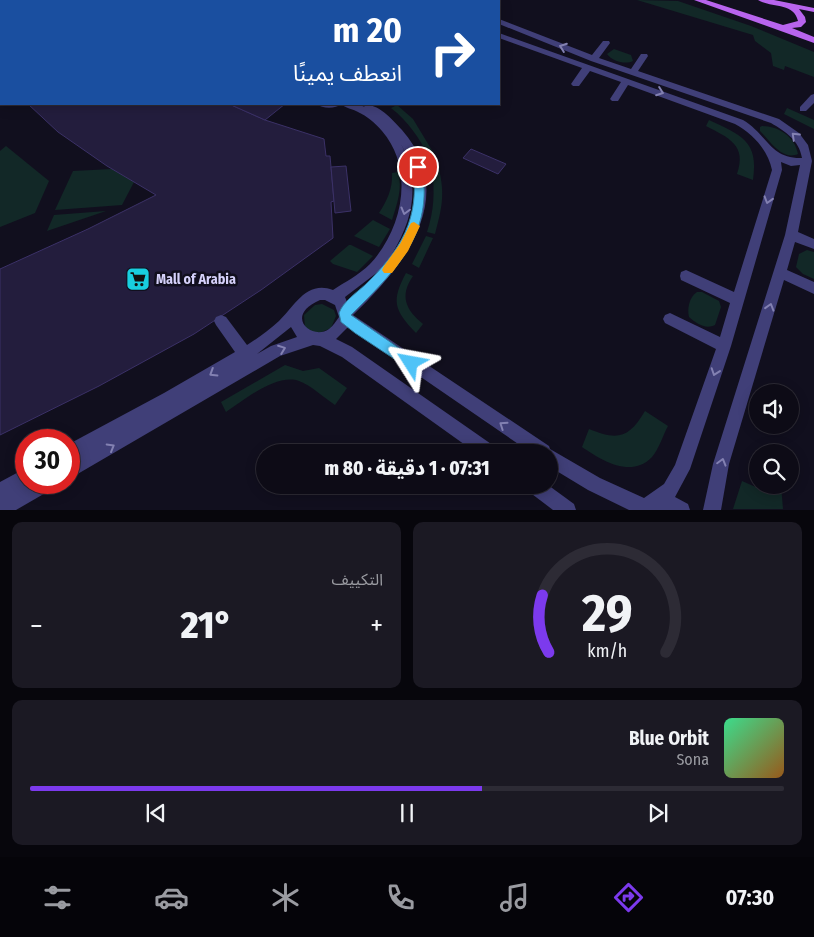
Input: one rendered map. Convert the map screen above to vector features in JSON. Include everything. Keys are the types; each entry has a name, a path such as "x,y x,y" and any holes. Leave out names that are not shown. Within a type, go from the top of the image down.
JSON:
{"main road":[{"path":"698,0 781,27 814,40"},
{"path":"762,0 814,10"},
{"path":"781,4 798,12 802,17 802,22 791,27 781,27"}],"street":[{"path":"500,21 591,63"},
{"path":"500,35 759,115 789,129 806,149 807,161 791,234 721,464 712,510"},
{"path":"576,84 606,43"},
{"path":"615,99 644,56"},
{"path":"630,76 733,119 751,129 774,156 777,170 724,346 682,469 670,490 643,505"},
{"path":"803,109 814,97"},
{"path":"335,296 361,279 374,267 390,246 401,226 407,205 407,169 401,150 383,125 365,111 349,105"},
{"path":"80,447 196,384 249,359 337,331 345,315 394,262 414,230 419,206 420,180 418,167 408,144 390,121 368,105"},
{"path":"751,129 752,120 759,115"},
{"path":"774,156 791,162 807,161"},
{"path":"791,234 814,244"},
{"path":"780,273 814,288"},
{"path":"686,276 738,300"},
{"path":"80,464 249,359 278,332 294,314 303,300 310,296 327,294 335,296 340,301 345,315 531,444"},
{"path":"294,314 296,329 302,336 316,339 348,352 477,444"},
{"path":"670,319 724,346"},
{"path":"221,321 249,359"},
{"path":"558,462 598,488 621,499 643,505 671,504 682,510"},
{"path":"0,491 15,482"},
{"path":"0,509 27,494"},
{"path":"546,494 568,510"}],"green space":[{"path":"637,0 678,1 751,26 814,52 814,77 785,66 784,70 773,66 771,53 755,41 753,35"},
{"path":"614,49 631,55 633,61 619,62 612,59 607,54"},
{"path":"397,105 413,119 436,157 429,157 413,131 391,108"},
{"path":"787,108 814,120 814,129 784,114"},
{"path":"709,120 739,135 745,141 753,156 753,180 737,174 740,156 738,149 729,139 706,126"},
{"path":"762,126 780,130 794,142 798,154 787,155 777,149 760,131"},
{"path":"6,146 49,181 35,213 0,227 0,151"},
{"path":"112,169 134,182 122,205 55,210 73,171"},
{"path":"439,169 442,202 435,234 427,232 433,201 432,170"},
{"path":"398,172 400,190 392,220 379,213 389,194 392,184 392,173"},
{"path":"106,211 47,231 54,215"},
{"path":"373,220 390,229 379,247 354,236"},
{"path":"426,236 433,238 419,268 412,264"},
{"path":"349,245 373,256 357,272 333,264 330,261"},
{"path":"807,250 814,252 814,279 803,274 796,267 799,254"},
{"path":"406,273 413,276 406,290 406,302 412,313 423,324 416,333 403,318 397,305 398,291"},
{"path":"697,292 702,292 719,301 721,307 715,325 704,326 689,317 689,303"},
{"path":"322,304 334,310 336,316 331,328 317,334 305,328 304,315 315,305"},
{"path":"285,365 303,371 319,368 347,388 335,405 304,383 290,380 281,381 261,389 226,412 221,402"},
{"path":"645,411 668,426 654,454 644,463 635,467 616,465 607,462 582,447 589,429 608,435 622,435 634,427"},
{"path":"742,481 749,484 749,494 782,494 783,509 733,509"}],"building":[{"name":"Mall of Arabia","path":"29,105 231,105 265,120 324,139 326,156 330,156 331,167 334,201 331,202 333,238 261,290 194,334 99,386 0,435 0,269 88,229 156,195 107,166 58,132"},
{"path":"231,105 284,105 265,120"},
{"path":"471,149 506,164 498,174 463,158"},
{"path":"346,166 351,211 335,213 331,167"}],"slow traffic":[{"path":"388,270 404,247 414,230 414,226"}],"place":[{"name":"Mall of Arabia","path":"138,279"}],"route":[{"path":"411,363 360,329 346,318 345,313 387,271 414,230 419,206 420,180 418,167"}]}
